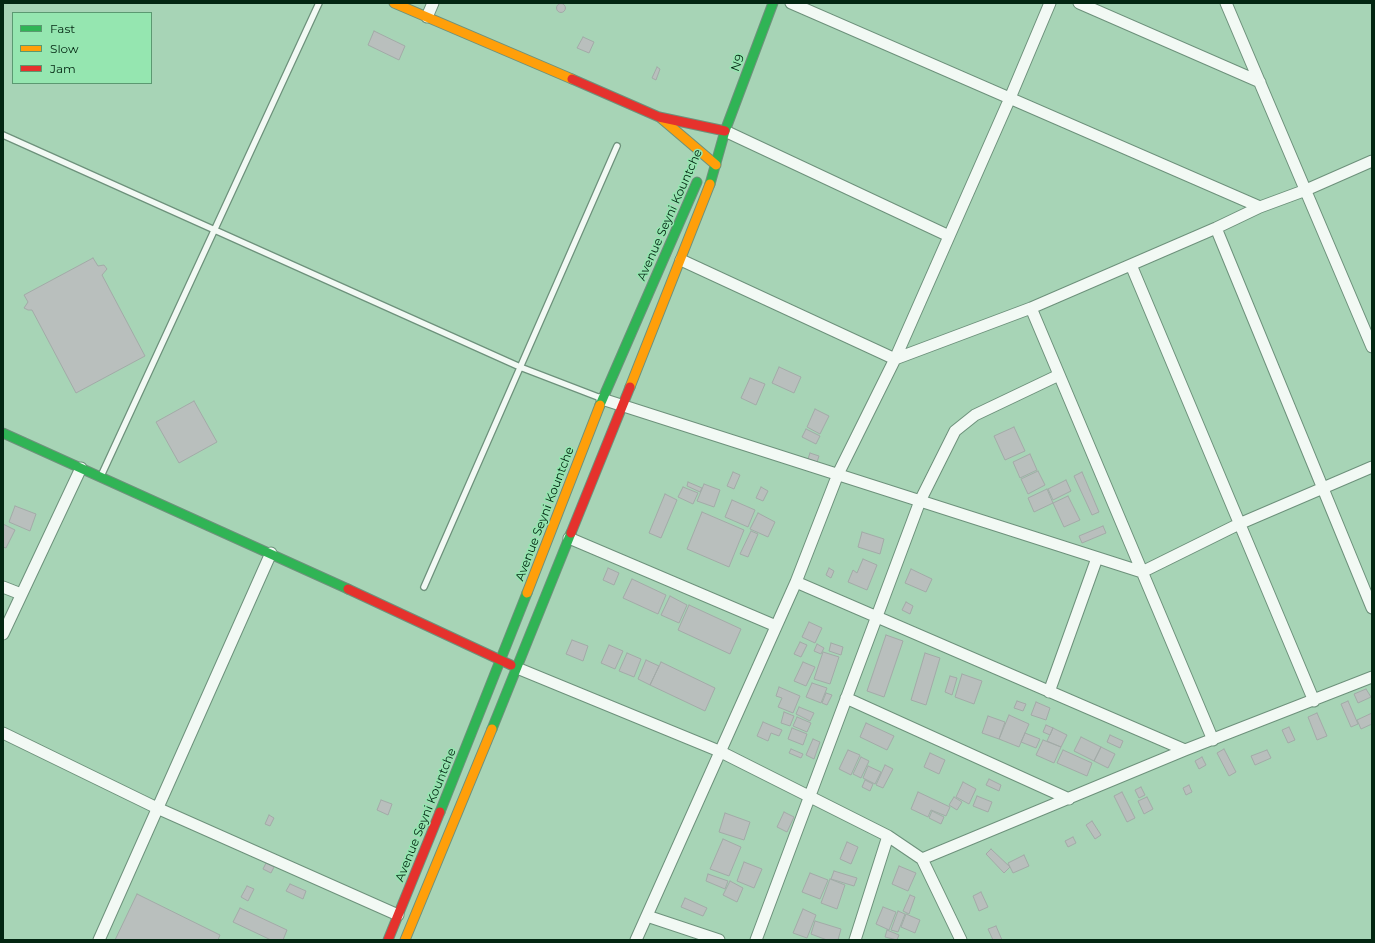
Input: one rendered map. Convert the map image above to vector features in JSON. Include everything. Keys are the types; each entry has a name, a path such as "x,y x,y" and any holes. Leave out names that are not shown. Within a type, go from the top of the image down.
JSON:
{"main road":[{"path":"394,3 660,117 725,131"},
{"name":"N9","path":"725,131 773,3"},
{"path":"660,117 705,164 716,165"},
{"name":"Avenue Seyni Kountche","path":"388,940 501,662 602,399 705,164 725,131"},
{"name":"Avenue Seyni Kountche","path":"405,940 517,668 681,260 716,165 725,131"},
{"path":"3,433 271,553 501,662 517,668"}],"street":[{"path":"426,18 432,3"},
{"path":"791,3 807,6 1010,98 1260,207"},
{"path":"636,940 719,751 796,582 838,474 895,359 1010,98 1050,3"},
{"path":"1079,3 1260,82"},
{"path":"1226,3 1372,347"},
{"path":"725,131 949,236"},
{"path":"681,260 895,359 1031,308 1131,266 1260,207 1306,190 1372,161"},
{"path":"1216,228 1372,608"},
{"path":"1131,266 1314,701"},
{"path":"1031,308 1213,740"},
{"path":"756,940 920,501 955,431 975,415 1059,375"},
{"path":"602,399 1142,572 1239,524 1372,467"},
{"path":"3,634 81,468"},
{"path":"569,538 776,626"},
{"path":"99,940 271,553"},
{"path":"1049,692 1097,558"},
{"path":"796,582 1185,750"},
{"path":"3,587 21,594"},
{"path":"517,668 719,751 888,836 922,859 961,940"},
{"path":"922,859 1185,750 1314,701 1372,677"},
{"path":"846,698 1069,799"},
{"path":"3,733 158,808 398,916"},
{"path":"855,940 888,836"},
{"path":"647,916 719,940"}],"lane":[{"path":"101,477 319,3"},
{"path":"3,135 520,367 602,399"},
{"path":"424,587 617,146"}],"building":[{"path":"559,4 563,4 565,8 563,12 559,12 557,10 557,6"},
{"path":"374,31 405,46 399,60 368,45"},
{"path":"583,37 594,42 589,53 577,48"},
{"path":"657,67 660,69 656,80 652,78"},
{"path":"93,258 98,266 104,265 107,269 102,275 145,356 76,393 32,310 24,308 28,302 24,295"},
{"path":"779,367 801,377 794,393 772,383"},
{"path":"750,378 765,384 756,405 741,398"},
{"path":"194,401 217,442 179,463 156,422"},
{"path":"815,409 829,416 820,434 807,427"},
{"path":"1014,427 1025,451 1005,460 994,436"},
{"path":"806,429 820,436 816,444 802,437"},
{"path":"810,453 819,456 817,462 808,459"},
{"path":"1030,454 1037,470 1020,478 1013,462"},
{"path":"1038,471 1045,485 1028,494 1021,479"},
{"path":"733,472 740,475 734,489 727,486"},
{"path":"1082,472 1099,512 1092,515 1074,476"},
{"path":"1066,480 1071,491 1053,500 1048,489"},
{"path":"688,482 702,488 700,492 687,486"},
{"path":"704,484 720,490 714,507 697,501"},
{"path":"683,487 698,493 693,504 678,497"},
{"path":"761,487 768,491 763,501 756,498"},
{"path":"1047,489 1053,503 1034,512 1028,498"},
{"path":"665,494 677,500 661,538 649,533"},
{"path":"1068,496 1080,520 1064,527 1053,503"},
{"path":"732,500 755,510 748,527 725,517"},
{"path":"15,506 36,514 30,531 9,522"},
{"path":"702,512 744,530 729,567 687,549"},
{"path":"758,513 775,522 768,537 750,529"},
{"path":"3,524 15,530 6,548 3,547"},
{"path":"1103,526 1106,533 1082,543 1079,536"},
{"path":"751,531 758,534 748,557 740,554"},
{"path":"862,532 884,539 880,554 858,547"},
{"path":"863,559 877,565 867,590 848,582 853,570 857,573"},
{"path":"608,568 619,573 614,585 603,580"},
{"path":"829,568 834,571 831,578 826,575"},
{"path":"911,569 932,579 926,592 905,583"},
{"path":"632,579 666,595 658,614 623,598"},
{"path":"670,596 687,605 679,623 661,615"},
{"path":"906,602 913,606 910,614 902,610"},
{"path":"689,605 741,629 730,654 678,630"},
{"path":"809,622 822,628 815,643 802,637"},
{"path":"886,635 903,641 884,697 867,691"},
{"path":"572,640 588,646 583,661 566,654"},
{"path":"800,642 807,645 801,657 794,654"},
{"path":"831,643 843,647 841,655 829,651"},
{"path":"817,644 824,648 821,654 814,651"},
{"path":"609,645 623,651 615,669 601,663"},
{"path":"823,652 839,657 830,684 814,679"},
{"path":"627,653 641,659 634,677 619,671"},
{"path":"925,653 940,658 926,705 911,700"},
{"path":"646,660 659,666 650,685 638,679"},
{"path":"661,662 715,688 705,711 650,685"},
{"path":"803,662 815,667 806,686 794,681"},
{"path":"962,674 982,681 974,704 955,697"},
{"path":"950,676 957,678 952,695 945,692"},
{"path":"812,683 827,688 821,703 806,697"},
{"path":"779,687 800,696 793,713 778,707 782,698 776,696"},
{"path":"1366,689 1371,697 1358,703 1354,694"},
{"path":"826,693 832,695 827,705 822,703"},
{"path":"1017,701 1026,704 1023,711 1014,708"},
{"path":"1348,701 1358,724 1351,727 1341,704"},
{"path":"1036,702 1050,708 1046,720 1031,715"},
{"path":"799,707 814,713 810,721 796,714"},
{"path":"784,712 794,716 790,726 781,723"},
{"path":"1317,713 1327,736 1317,740 1308,717"},
{"path":"1372,713 1372,724 1361,729 1357,720"},
{"path":"1009,715 1029,724 1019,747 999,739"},
{"path":"988,716 1005,722 999,739 982,733"},
{"path":"797,717 811,723 807,732 793,726"},
{"path":"763,722 782,730 779,736 771,733 768,741 757,736"},
{"path":"866,723 894,736 887,750 860,737"},
{"path":"1046,725 1053,728 1050,735 1043,732"},
{"path":"1289,727 1295,740 1288,743 1282,730"},
{"path":"792,728 807,734 803,745 788,739"},
{"path":"1053,728 1067,735 1061,747 1047,741"},
{"path":"1025,733 1040,739 1036,748 1021,742"},
{"path":"1110,735 1123,741 1120,748 1107,742"},
{"path":"1081,737 1101,747 1094,761 1074,751"},
{"path":"813,739 820,742 814,759 806,755"},
{"path":"1043,740 1061,747 1054,763 1036,755"},
{"path":"1101,747 1115,754 1108,768 1094,761"},
{"path":"791,749 803,754 801,758 789,753"},
{"path":"1224,749 1236,772 1229,776 1217,753"},
{"path":"848,750 860,755 851,775 839,769"},
{"path":"1063,750 1092,763 1087,776 1057,763"},
{"path":"1267,750 1271,758 1255,765 1251,756"},
{"path":"930,753 945,760 939,774 924,767"},
{"path":"861,757 869,761 861,778 853,774"},
{"path":"1202,757 1206,765 1199,769 1195,761"},
{"path":"885,765 893,769 883,788 876,785"},
{"path":"868,766 881,772 875,784 863,778"},
{"path":"989,779 1001,785 999,791 986,785"},
{"path":"865,780 873,784 870,791 862,787"},
{"path":"963,782 976,789 969,804 956,797"},
{"path":"1189,785 1192,792 1186,795 1183,788"},
{"path":"1141,787 1145,795 1139,798 1135,790"},
{"path":"918,792 950,807 946,816 931,810 928,817 911,809"},
{"path":"1122,792 1135,818 1127,822 1114,796"},
{"path":"977,796 992,802 988,812 973,806"},
{"path":"954,797 962,802 957,810 949,805"},
{"path":"1147,797 1153,809 1144,814 1138,801"},
{"path":"381,800 392,804 388,815 377,810"},
{"path":"932,811 944,817 941,824 929,818"},
{"path":"784,812 794,817 787,832 777,827"},
{"path":"725,813 750,822 744,840 719,832"},
{"path":"269,815 274,818 270,826 265,824"},
{"path":"1092,821 1101,835 1095,839 1086,825"},
{"path":"1073,837 1076,843 1068,847 1065,841"},
{"path":"723,839 741,847 729,876 710,869"},
{"path":"847,842 858,847 851,864 840,859"},
{"path":"991,849 1010,867 1004,873 986,854"},
{"path":"1024,855 1029,866 1013,873 1008,863"},
{"path":"744,862 762,869 754,888 737,881"},
{"path":"266,863 274,867 271,873 263,869"},
{"path":"899,866 916,873 908,891 892,884"},
{"path":"834,871 857,878 854,886 831,879"},
{"path":"810,873 828,880 820,899 802,892"},
{"path":"708,874 728,881 725,889 706,881"},
{"path":"830,879 845,885 837,909 821,903"},
{"path":"730,881 743,888 737,902 723,895"},
{"path":"290,884 306,891 303,899 286,891"},
{"path":"247,886 254,889 248,901 241,897"},
{"path":"981,892 988,907 979,911 973,896"},
{"path":"137,894 220,935 218,940 115,940"},
{"path":"910,895 915,897 909,914 903,911"},
{"path":"685,898 707,908 703,916 681,907"},
{"path":"883,907 896,912 889,930 876,924"},
{"path":"240,908 287,930 283,940 271,940 233,922"},
{"path":"803,909 816,915 807,938 793,933"},
{"path":"898,911 905,914 898,932 891,930"},
{"path":"906,914 920,920 915,933 901,927"},
{"path":"815,921 841,929 838,940 827,940 811,934"},
{"path":"996,926 1002,940 993,940 988,929"},
{"path":"887,930 899,935 897,940 885,937"}],"traffic: fast":[{"path":"710,184 725,131 773,3"},
{"path":"600,405 697,182"},
{"path":"3,433 348,589"},
{"path":"492,729 571,533"},
{"path":"440,812 527,593"}],"traffic: slow":[{"path":"394,3 572,79"},
{"path":"662,119 716,165"},
{"path":"630,387 710,184"},
{"path":"527,593 600,405"},
{"path":"405,940 492,729"}],"traffic: jam":[{"path":"572,79 659,117 725,131"},
{"path":"571,533 630,387"},
{"path":"348,589 511,665"},
{"path":"388,940 440,812"}]}
